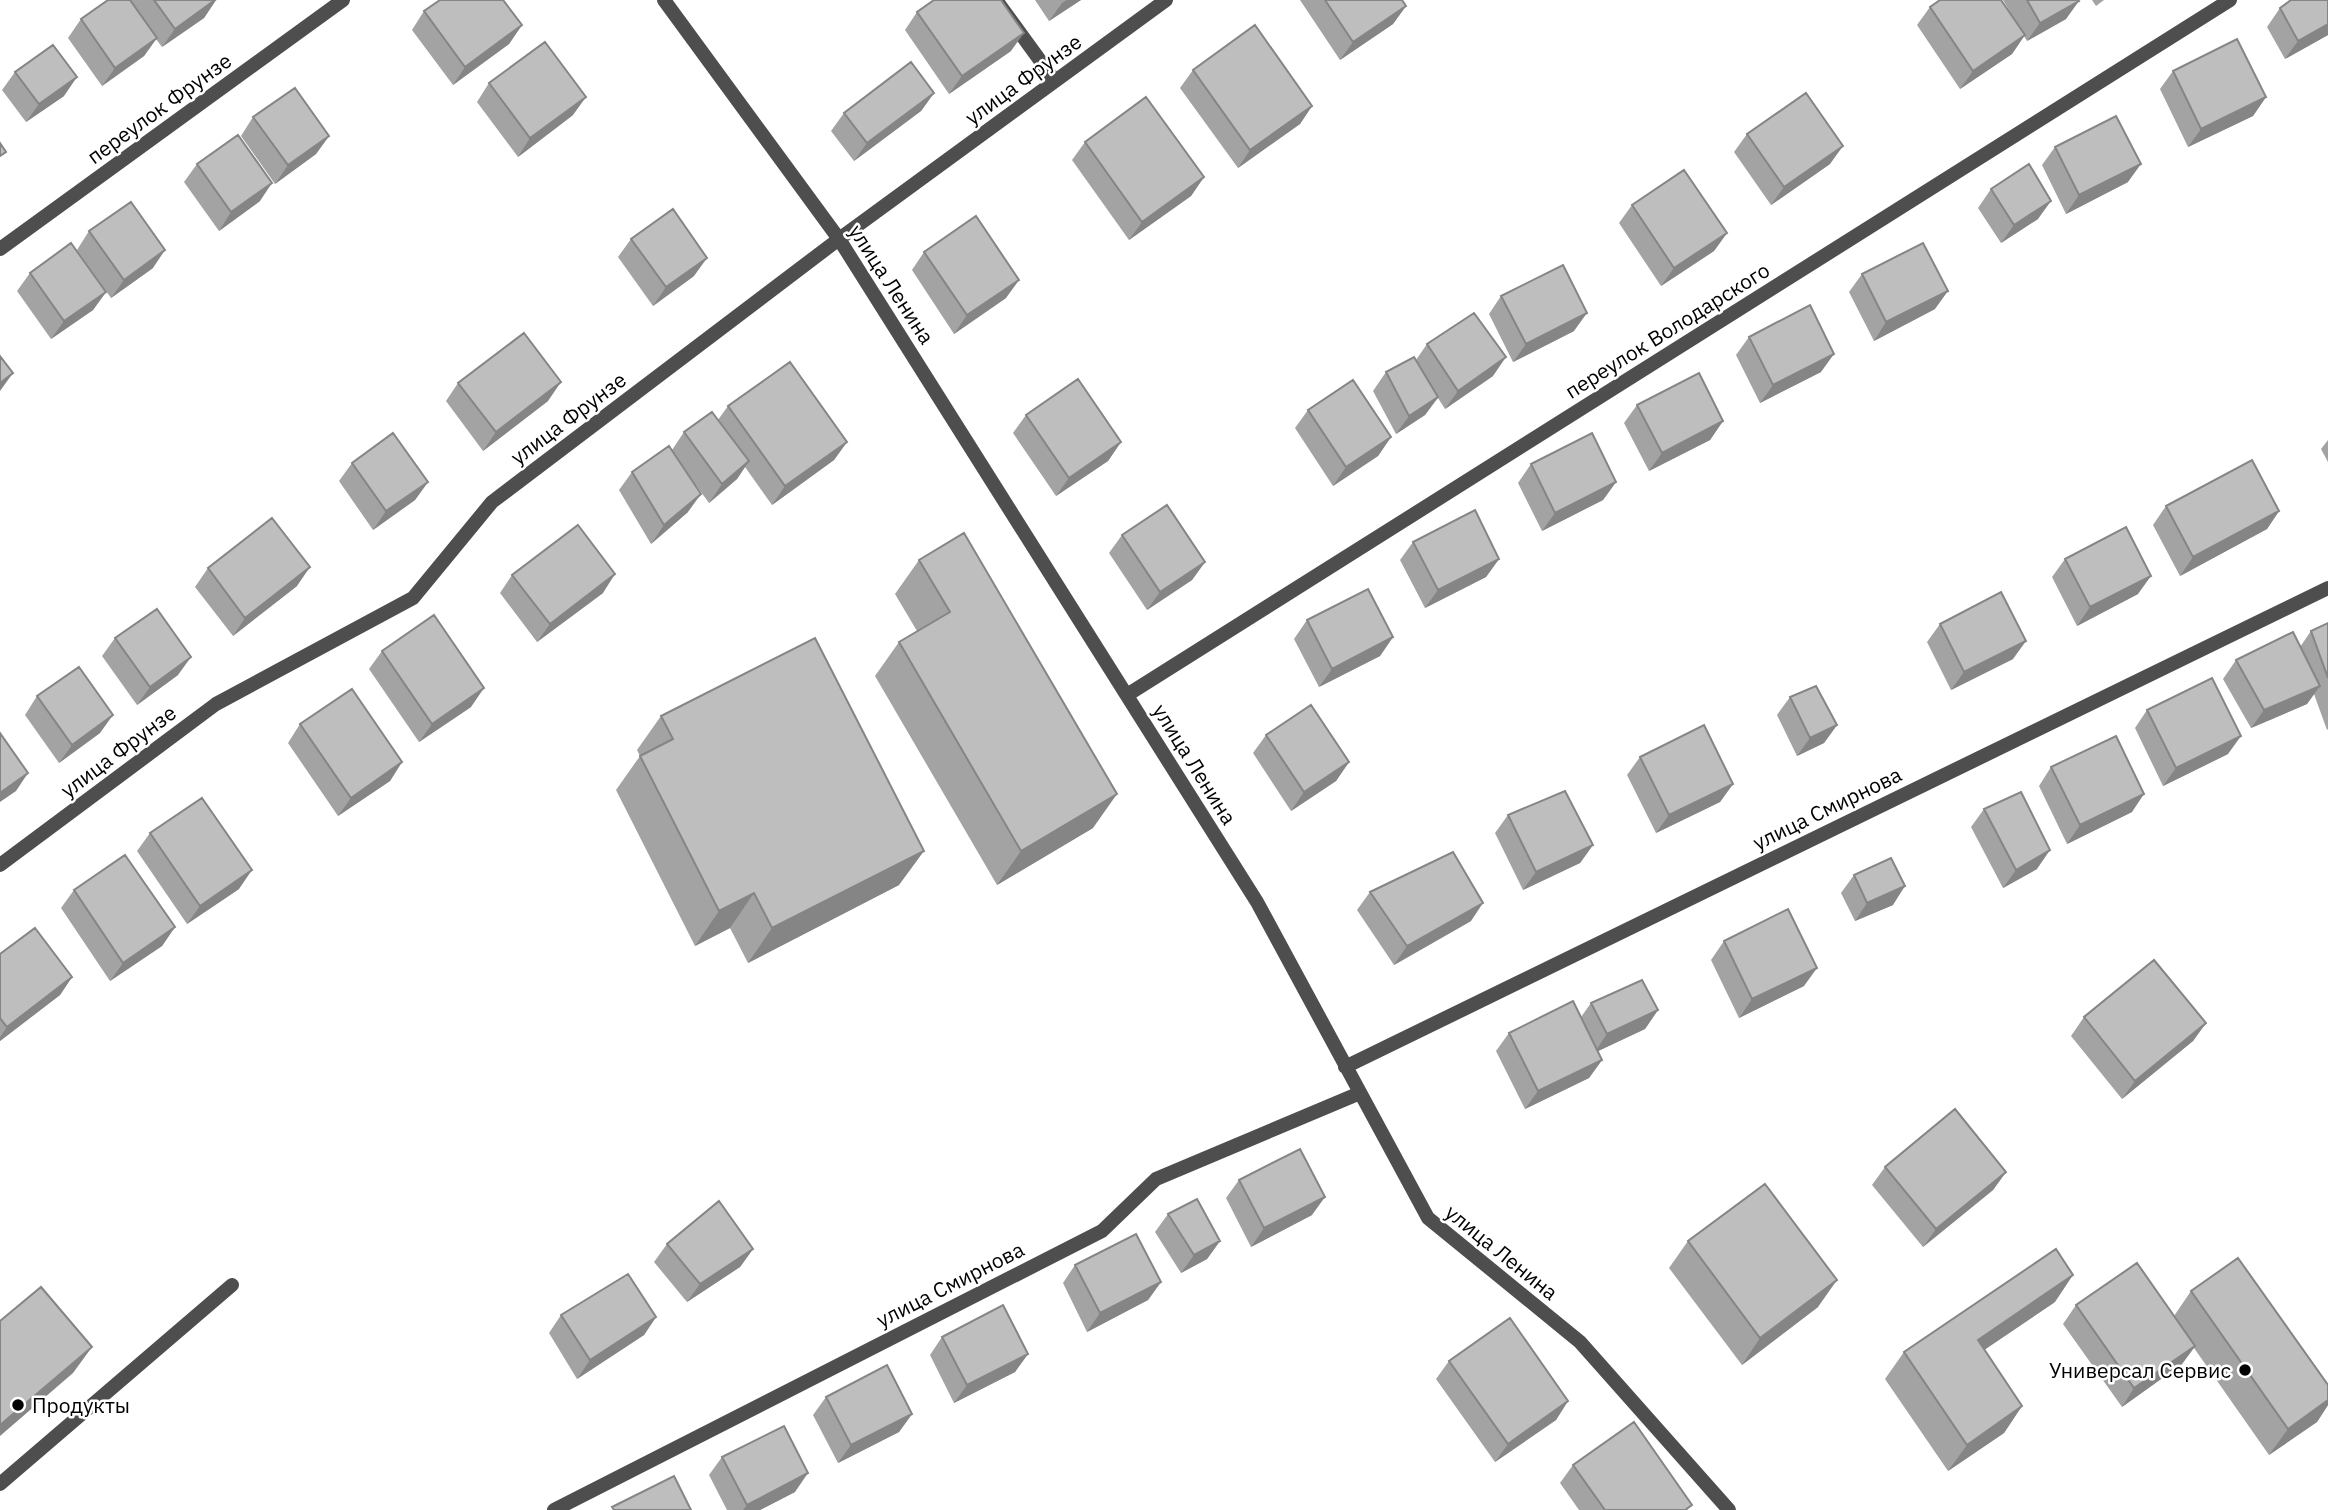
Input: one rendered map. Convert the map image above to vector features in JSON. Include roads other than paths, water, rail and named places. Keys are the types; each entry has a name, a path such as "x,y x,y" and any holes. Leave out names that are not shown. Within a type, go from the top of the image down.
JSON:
{"street":[{"name":"переулок Фрунзе","path":"0,249 343,0"},
{"name":"улица Ленина","path":"664,0 839,239 1257,902 1427,1218 1580,1342 1729,1510"},
{"path":"996,0 1055,81"},
{"name":"улица Фрунзе","path":"0,865 216,704 413,598 492,502 839,239 1166,0"},
{"name":"переулок Володарского","path":"1126,695 2230,0"},
{"name":"улица Смирнова","path":"1345,1067 2328,588"},
{"name":"улица Смирнова","path":"554,1510 1102,1231 1156,1179 1360,1093"},
{"path":"0,1484 232,1285"}],"place":[{"name":"Универсал Сервис","path":"2245,1370"},
{"name":"Продукты","path":"18,1405"}]}
